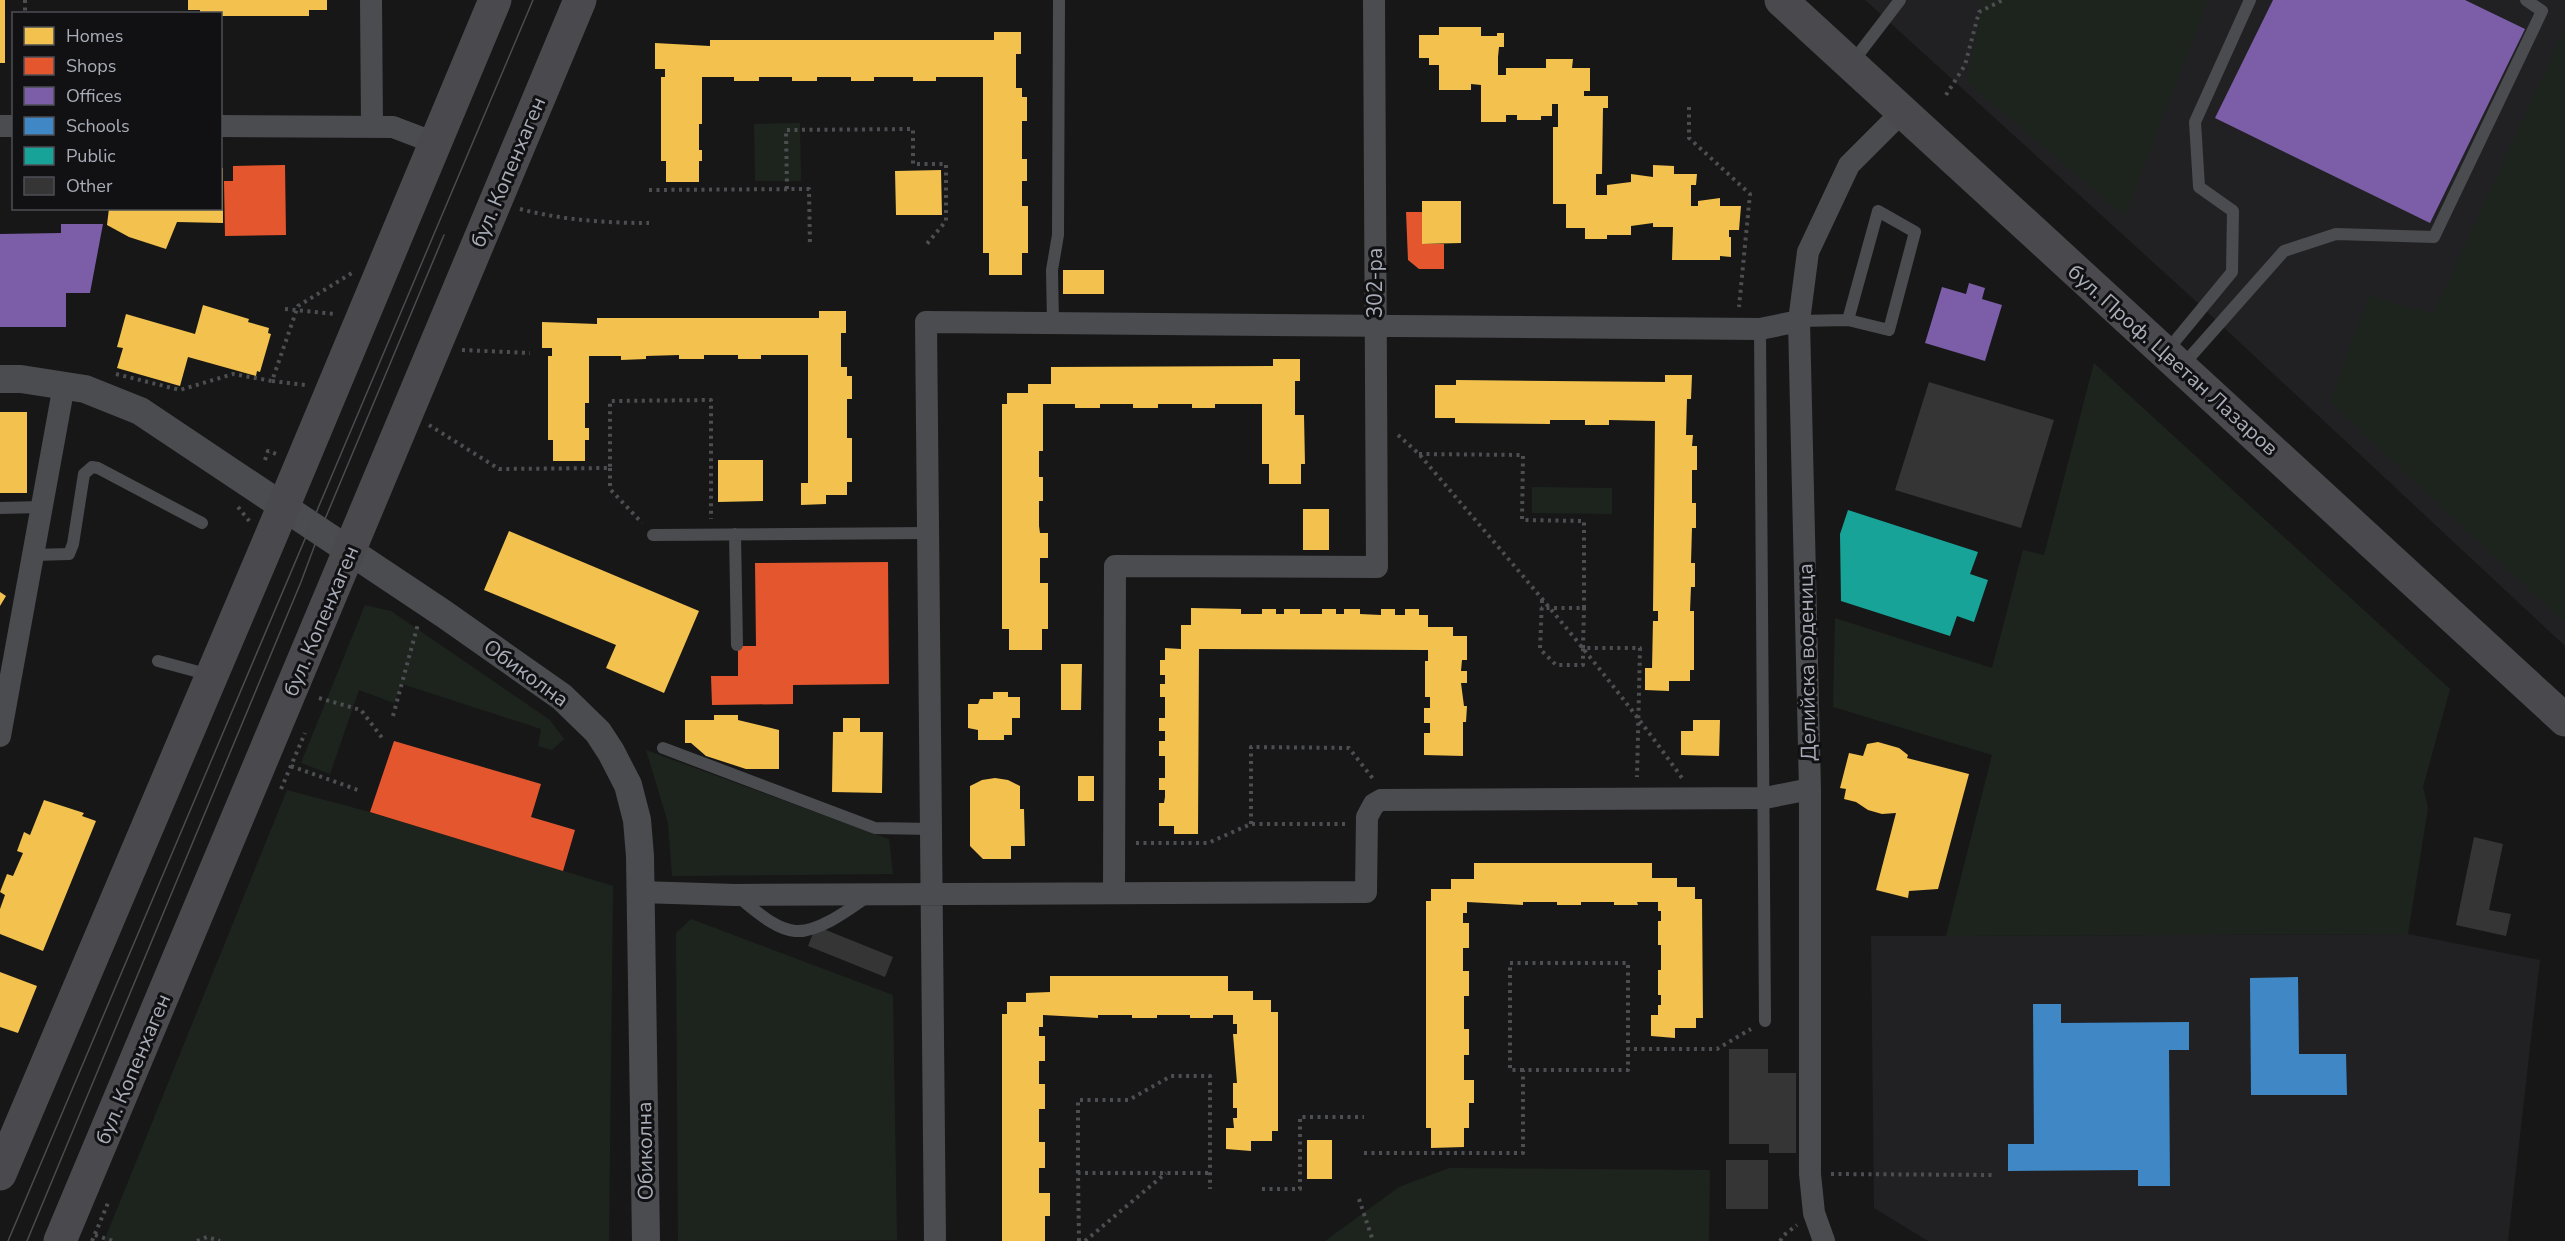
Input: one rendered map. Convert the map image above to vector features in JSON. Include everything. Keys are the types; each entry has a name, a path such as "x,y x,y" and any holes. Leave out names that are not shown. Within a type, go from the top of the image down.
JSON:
{"main road":[{"path":"0,1174 495,0"},
{"name":"бул. Копенхаген","path":"60,1241 580,0"},
{"name":"бул. Проф. Цветан Лазаров","path":"1781,0 2565,720"}],"street":[{"path":"370,0 372,126"},
{"name":"302-ра","path":"1114,843 1115,566 1377,567 1374,0"},
{"name":"Делийска воденица","path":"1824,1241 1814,1213 1810,1174 1810,789 1799,321 1808,252 1849,165 1902,112"},
{"path":"222,126 393,127 435,143"},
{"path":"935,1241 926,322 1760,329 1799,321"},
{"name":"Обиколна","path":"0,379 85,389 140,411 351,551 562,697 598,732 628,785 637,820 646,1241"},
{"path":"0,736 64,386"},
{"path":"640,892 735,895 1366,892 1367,824 1370,810 1374,804 1388,798 1765,798 1810,789"},
{"path":"1114,843 1114,893"}],"lane":[{"path":"1053,323 1052,270 1058,235 1059,0"},
{"path":"1850,65 1900,0"},
{"path":"2173,360 2232,272 2233,211 2199,187 2195,122 2250,0"},
{"path":"2173,360 2284,250 2336,234 2434,237 2542,11 2526,0"},
{"path":"1799,321 1848,321 1889,330 1915,232 1878,211 1848,321"},
{"path":"1760,329 1765,1021"},
{"path":"33,555 69,554 74,544 84,474 92,467 98,468 202,523"},
{"path":"0,508 42,507"},
{"path":"653,535 929,533"},
{"path":"735,534 737,645"},
{"path":"159,661 211,675"},
{"path":"663,748 875,828 932,829"},
{"path":"735,895 772,922 795,931 836,918 872,894"}],"path":[{"path":"1946,95 1965,65 1979,12 2003,0"},
{"path":"1689,107 1689,138 1749,194 1737,329"},
{"path":"787,189 786,130 913,129 913,164 946,164 946,221 926,245"},
{"path":"649,190 809,189 810,246"},
{"path":"517,207 540,214 649,223"},
{"path":"272,381 298,306 353,272"},
{"path":"285,309 335,314"},
{"path":"461,350 530,353"},
{"path":"109,380 117,373 180,390 233,374 305,385"},
{"path":"653,535 610,489 610,401 711,400 711,534"},
{"path":"1376,413 1419,454 1583,648 1639,716 1696,798"},
{"path":"429,425 499,469 610,468"},
{"path":"266,460 268,451 276,454"},
{"path":"1419,454 1523,455 1522,520 1584,521 1583,665 1556,664 1540,650 1542,599"},
{"path":"237,506 247,520"},
{"path":"1541,608 1584,608"},
{"path":"393,716 418,622"},
{"path":"1583,648 1640,648 1637,798"},
{"path":"319,698 361,710 383,739"},
{"path":"1251,824 1251,747 1349,748 1388,798"},
{"path":"291,766 358,790"},
{"path":"1114,843 1208,843 1251,824 1367,824"},
{"path":"1510,963 1628,963 1628,1049 1628,1070 1510,1070 1510,963"},
{"path":"1628,1049 1717,1049 1765,1021"},
{"path":"1364,1153 1522,1153 1522,1070"},
{"path":"1079,1241 1078,1101 1129,1101 1170,1076 1210,1076 1210,1190"},
{"path":"1262,1190 1300,1190 1300,1117 1364,1117"},
{"path":"1078,1173 1210,1173"},
{"path":"1085,1241 1166,1173"},
{"path":"1810,1174 1996,1176"},
{"path":"1359,1199 1373,1241"},
{"path":"95,1235 113,1241"},
{"path":"197,1241 207,1237 220,1241"}],"shaded area":[{"path":"1865,0 2565,0 2565,646 2189,295"},
{"path":"1983,0 2208,0 2125,216 1967,82"},
{"path":"2565,28 2565,623 2330,402 2369,296 2433,314"},
{"path":"800,123 801,181 755,181 754,124"},
{"path":"2094,363 2450,689 2423,787 2428,808 2408,934 1946,936 1992,755 1833,707 1835,618 1992,668 2023,550 2044,555"},
{"path":"1532,487 1612,488 1612,514 1532,513"},
{"path":"365,605 391,611 550,720 564,739 552,750 538,746 541,729 402,684 394,703 359,690 330,774 301,763"},
{"path":"646,750 889,839 893,874 672,876 668,823"},
{"path":"287,790 370,812 613,886 609,1241 104,1241"},
{"path":"691,919 893,995 897,1240 678,1241 676,933"},
{"path":"2408,934 2540,960 2508,1241 1928,1241 1874,1208 1871,936"},
{"path":"1449,1168 1710,1170 1709,1241 1325,1241 1399,1187"}],"building: Homes":[{"path":"0,0 5,0 5,63 0,63"},
{"path":"188,0 327,0 327,10 309,10 309,16 222,16 222,12 188,10"},
{"path":"1439,27 1481,27 1481,36 1497,36 1497,33 1504,33 1504,47 1499,47 1498,75 1506,75 1506,68 1546,68 1546,59 1573,59 1572,68 1590,68 1590,91 1584,91 1584,96 1608,96 1608,108 1603,108 1602,174 1596,174 1596,195 1607,195 1607,185 1631,182 1631,174 1653,177 1653,165 1674,166 1674,174 1697,174 1696,185 1691,185 1691,206 1698,206 1698,201 1720,198 1720,206 1741,206 1739,230 1729,230 1731,257 1720,256 1720,260 1672,260 1673,227 1653,227 1653,223 1631,226 1631,235 1607,235 1607,239 1585,239 1585,228 1566,228 1566,204 1553,204 1553,127 1558,127 1558,104 1552,104 1552,116 1541,116 1541,120 1517,120 1517,115 1506,115 1506,122 1481,122 1481,85 1471,84 1471,90 1439,90 1439,65 1429,65 1429,58 1419,58 1419,35 1439,35"},
{"path":"994,32 1021,32 1021,54 1016,54 1016,88 1022,88 1022,97 1027,97 1027,121 1022,121 1022,159 1027,159 1027,181 1022,181 1022,206 1028,206 1028,253 1022,253 1022,275 989,275 989,253 983,253 983,77 936,77 936,81 913,81 913,77 874,77 874,81 851,81 851,77 817,77 817,81 792,81 792,77 759,77 759,81 734,81 734,77 702,77 702,124 699,124 699,150 702,150 702,161 699,161 699,182 666,182 666,161 661,161 661,77 665,77 665,69 655,69 655,43 710,46 710,40 994,40"},
{"path":"223,168 223,223 177,222 166,249 129,237 107,225 109,210 222,210"},
{"path":"941,170 942,215 896,215 895,171"},
{"path":"1422,201 1461,201 1461,243 1422,244"},
{"path":"1063,270 1104,270 1104,294 1063,294"},
{"path":"203,305 249,319 248,322 269,328 268,333 271,334 260,372 257,371 256,376 188,357 180,386 117,368 123,348 117,347 126,314 195,334"},
{"path":"819,311 846,311 846,333 841,333 841,367 847,367 847,376 852,376 852,399 847,399 847,438 852,438 852,482 847,482 847,495 826,495 826,504 801,505 801,483 808,483 808,355 761,355 761,359 738,359 738,355 704,355 704,359 679,359 679,355 646,356 646,359 621,360 621,356 589,356 589,403 585,403 585,428 589,428 589,440 585,440 585,461 553,461 553,440 548,440 548,356 552,356 552,348 542,348 542,322 597,324 597,318 819,318"},
{"path":"1273,359 1300,359 1300,381 1295,381 1295,415 1304,415 1305,464 1301,464 1301,484 1269,484 1269,464 1262,464 1262,404 1215,404 1215,408 1192,408 1192,404 1158,404 1158,408 1133,408 1133,404 1100,404 1100,408 1075,408 1075,404 1043,404 1043,451 1039,451 1039,477 1043,477 1043,501 1039,501 1039,526 1040,533 1048,533 1048,558 1040,558 1040,583 1048,583 1048,629 1042,629 1042,650 1009,650 1009,629 1002,629 1002,404 1007,404 1007,393 1028,393 1028,384 1051,384 1051,367 1273,366"},
{"path":"1665,375 1692,375 1691,399 1687,399 1686,435 1693,435 1692,446 1697,446 1697,470 1692,470 1692,503 1696,503 1696,528 1692,528 1691,563 1695,563 1695,587 1691,587 1690,611 1694,611 1694,670 1690,670 1690,681 1669,681 1669,691 1645,690 1645,668 1652,668 1653,621 1658,621 1658,611 1653,611 1655,421 1609,420 1609,425 1585,425 1585,420 1550,420 1550,424 1455,423 1455,418 1435,418 1435,385 1456,385 1456,380 1665,382"},
{"path":"0,412 27,412 27,493 0,493"},
{"path":"718,460 763,460 763,501 718,502"},
{"path":"1303,509 1329,509 1329,550 1303,550"},
{"path":"509,531 699,611 664,693 606,668 616,645 484,590"},
{"path":"0,592 6,596 0,606"},
{"path":"1191,608 1241,609 1241,614 1262,614 1262,609 1276,609 1276,614 1284,614 1284,609 1300,609 1300,614 1322,614 1322,609 1336,609 1336,614 1344,614 1344,609 1360,609 1360,614 1381,615 1381,609 1395,609 1395,615 1405,615 1405,609 1419,609 1419,615 1428,615 1428,627 1453,627 1453,636 1467,636 1467,660 1462,660 1461,671 1467,671 1467,683 1461,683 1464,706 1467,706 1466,722 1463,722 1463,756 1424,755 1424,733 1430,733 1430,723 1424,723 1424,708 1430,708 1430,697 1425,697 1425,661 1428,661 1428,650 1199,649 1198,834 1174,834 1174,826 1159,826 1159,803 1164,803 1165,797 1165,790 1159,790 1159,778 1165,778 1165,756 1159,756 1159,741 1165,741 1165,731 1159,731 1159,718 1165,718 1165,697 1160,697 1160,684 1165,684 1165,675 1160,675 1160,660 1165,660 1165,648 1181,649 1181,625 1191,625"},
{"path":"1061,664 1082,664 1081,710 1061,710"},
{"path":"993,692 1008,692 1008,697 1020,697 1020,718 1012,718 1012,735 1004,735 1004,740 978,740 978,730 968,728 968,704 978,704 980,699 993,699"},
{"path":"714,715 738,715 738,720 779,730 779,769 746,769 706,756 691,743 685,743 685,720 714,720"},
{"path":"843,718 860,718 860,732 883,732 882,793 832,792 833,732 843,732"},
{"path":"1693,720 1720,720 1719,756 1681,755 1681,731 1693,731"},
{"path":"1878,742 1899,748 1908,755 1907,758 1969,774 1938,889 1909,891 1908,898 1876,890 1896,813 1882,814 1868,810 1856,802 1844,799 1846,789 1840,788 1849,753 1863,756 1867,744"},
{"path":"1078,776 1094,776 1094,801 1078,801"},
{"path":"995,778 1008,780 1020,786 1020,809 1024,809 1025,846 1011,846 1011,859 983,859 970,846 970,786 982,780"},
{"path":"44,800 84,813 82,816 96,821 43,951 0,934 0,909 5,895 0,892 7,874 13,876 23,853 17,851 24,832 30,835"},
{"path":"1474,863 1652,863 1652,878 1677,878 1677,887 1695,887 1695,899 1702,899 1703,1018 1696,1018 1696,1028 1675,1028 1675,1038 1651,1036 1651,1015 1658,1015 1658,1005 1661,1005 1661,995 1658,995 1661,945 1658,945 1658,921 1661,921 1661,911 1658,911 1658,902 1637,902 1638,905 1581,902 1581,905 1557,905 1557,902 1523,902 1523,905 1467,902 1467,913 1463,913 1463,923 1469,923 1469,948 1463,948 1463,971 1469,971 1469,996 1464,996 1464,1029 1469,1029 1469,1055 1464,1055 1464,1080 1474,1080 1474,1103 1469,1103 1469,1128 1464,1128 1464,1147 1431,1148 1431,1128 1426,1128 1426,901 1431,901 1431,889 1451,889 1451,879 1474,879"},
{"path":"0,972 37,986 18,1033 0,1027"},
{"path":"1050,976 1228,976 1228,991 1253,991 1253,1000 1271,1000 1271,1012 1278,1012 1278,1131 1272,1131 1272,1141 1251,1141 1251,1151 1226,1149 1226,1128 1234,1128 1233,1118 1237,1118 1237,1108 1233,1108 1233,1083 1237,1083 1233,1034 1237,1034 1237,1024 1233,1024 1233,1015 1213,1015 1213,1018 1157,1015 1157,1018 1132,1018 1132,1015 1098,1015 1098,1018 1043,1015 1043,1027 1039,1027 1039,1036 1045,1036 1045,1061 1039,1061 1039,1084 1045,1084 1045,1109 1039,1109 1039,1142 1045,1142 1045,1168 1039,1168 1039,1193 1050,1193 1050,1216 1045,1216 1045,1241 1002,1241 1002,1014 1007,1014 1007,1002 1026,1002 1026,993 1050,992"},
{"path":"1307,1140 1332,1140 1332,1179 1307,1179"}],"building: Shops":[{"path":"285,165 286,235 225,236 224,181 233,181 233,166"},
{"path":"1406,212 1422,212 1422,244 1444,244 1444,269 1419,269 1408,260"},
{"path":"888,562 889,684 793,685 793,704 712,705 711,676 738,676 738,646 756,646 755,563"},
{"path":"394,741 541,784 531,817 575,830 563,871 370,812"}],"building: Offices":[{"path":"2273,0 2465,0 2525,29 2430,223 2215,118"},
{"path":"61,224 103,224 90,293 66,293 66,327 0,327 0,234 61,233"},
{"path":"1969,283 1985,288 1982,299 2002,305 1985,361 1925,343 1942,287 1966,294"}],"building: Schools":[{"path":"2298,977 2299,1054 2346,1054 2347,1095 2251,1095 2250,978"},
{"path":"2033,1004 2061,1004 2061,1023 2189,1022 2189,1050 2169,1050 2170,1186 2138,1186 2138,1170 2008,1171 2008,1144 2034,1144"}],"building: Public":[{"path":"1848,510 1978,552 1970,574 1988,580 1974,622 1957,616 1950,636 1841,601 1840,534"}],"building: Other":[{"path":"1929,382 2054,420 2021,528 1895,490"},
{"path":"2474,837 2503,844 2489,910 2511,914 2506,936 2456,925"},
{"path":"816,926 893,957 885,977 808,946"},
{"path":"1729,1049 1768,1049 1768,1073 1796,1073 1796,1153 1769,1153 1769,1144 1729,1144"},
{"path":"1726,1160 1768,1160 1768,1209 1726,1209"}],"tram line":[{"path":"8,1241 533,0"},
{"path":"27,1241 444,235"}]}
